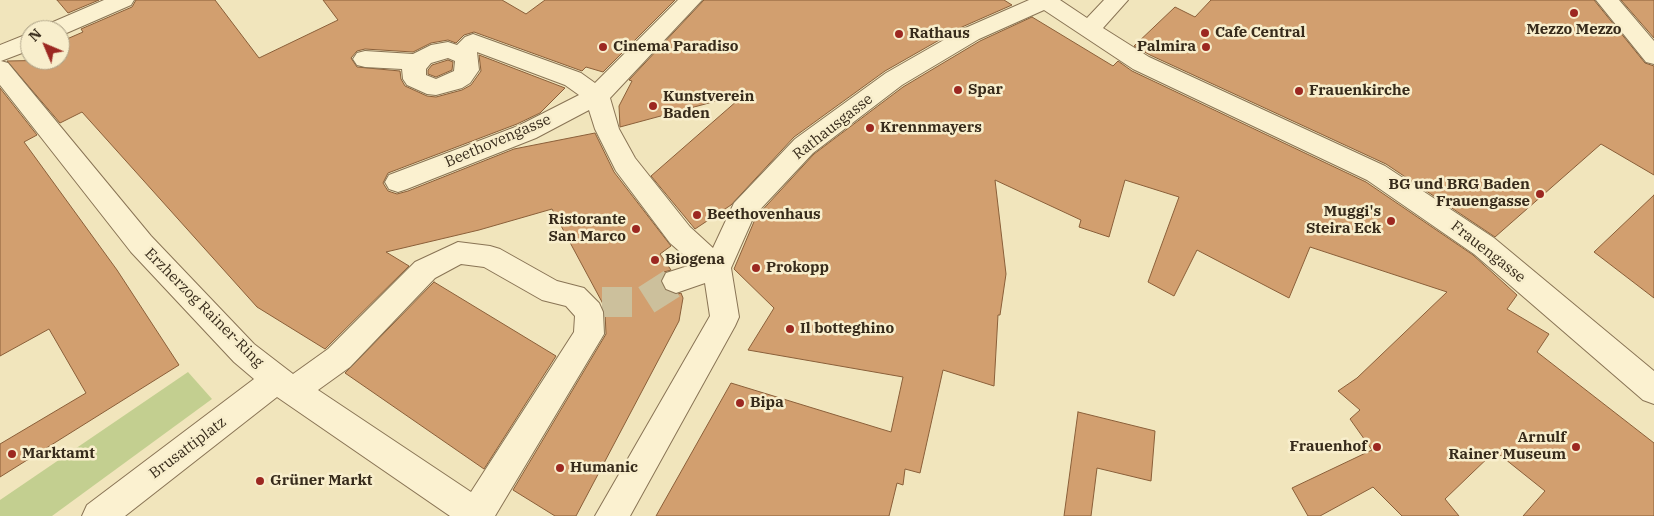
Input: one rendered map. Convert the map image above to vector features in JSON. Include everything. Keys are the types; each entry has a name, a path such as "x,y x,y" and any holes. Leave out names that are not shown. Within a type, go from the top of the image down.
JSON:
{"street":[{"path":"70,23 123,0"},
{"name":"Beethovengasse","path":"398,182 527,132 597,96 691,0"},
{"path":"1089,29 1117,0"},
{"path":"1607,0 1654,56"},
{"name":"Frauengasse","path":"1038,4 1089,29 1141,63 1376,174 1484,246 1654,390"},
{"name":"Rathausgasse","path":"717,268 742,210 804,146 894,79 971,34 1038,4"},
{"path":"472,43 467,58 467,70 454,82 436,87 420,83 413,74 418,62 431,53 472,43 573,79 597,96 607,129 625,164 680,235 717,268 725,317 612,516"},
{"path":"0,54 20,45"},
{"path":"365,59 418,62"},
{"name":"Erzherzog Rainer-Ring","path":"0,69 141,244 244,353 285,385 477,515"},
{"name":"Brusattiplatz","path":"99,516 248,402 339,358 425,270 458,253 490,257 552,292 574,296 595,307 589,334 477,515"},
{"path":"676,281 717,268"}],"green space":[{"path":"188,372 212,399 52,516 0,516 0,500"}],"building":[{"path":"57,0 99,0 68,13"},
{"path":"136,0 215,0 259,58 338,20 323,0 502,0 526,14 545,0 675,0 603,72 586,67 582,71 474,32 464,35 456,43 448,40 431,43 413,52 365,49 357,51 351,58 357,67 400,71 401,79 405,86 427,96 436,97 462,90 471,85 481,71 479,55 565,88 540,113 517,124 388,173 383,183 388,191 397,194 408,191 514,149 595,133 614,172 671,246 660,254 671,270 664,272 660,282 665,291 675,295 681,293 683,298 679,321 576,516 555,516 513,490 606,334 605,312 602,302 552,209 479,230 386,252 409,266 325,349 257,307 82,112 60,123 7,61 20,61 20,70 70,70 70,38 83,32 81,29 132,7"},
{"path":"704,0 1004,0 1012,5 962,27 885,71 794,137 731,205 695,229 651,176 746,93 620,127 619,106 632,81 629,80"},
{"path":"1211,0 1594,0 1645,63 1654,66 1654,175 1601,144 1495,237 1386,164 1134,46 1175,7 1195,17"},
{"path":"1621,0 1654,0 1654,38"},
{"path":"1032,17 1113,66 1118,61 1132,71 1366,182 1473,255 1517,295 1507,309 1549,334 1537,352 1654,443 1654,516 1523,516 1545,491 1495,451 1445,499 1459,516 1402,516 1373,487 1320,516 1308,516 1292,488 1372,450 1350,419 1360,410 1338,391 1357,378 1447,292 1310,247 1289,298 1197,250 1174,296 1148,282 1179,197 1125,180 1109,237 1079,227 1081,220 995,180 1006,274 1000,315 998,315 994,386 943,370 920,473 905,469 903,485 897,483 889,516 656,516 731,383 891,432 903,377 748,350 774,308 734,269 756,217 814,154 903,87 980,41"},
{"path":"448,60 453,62 452,70 436,77 428,74 428,70 432,65"},
{"path":"0,88 37,135 24,142 117,270 179,365 0,477 0,444 86,393 49,329 0,356"},
{"path":"1654,195 1654,298 1594,252"},
{"path":"434,282 556,356 484,469 345,373"},
{"path":"1078,412 1155,431 1151,481 1097,468 1091,516 1064,516"}],"tunnel":[{"path":"602,302 643,302 676,281"}],"place":[{"name":"Mezzo Mezzo","path":"1574,13"},
{"name":"Cafe Central","path":"1205,33"},
{"name":"Rathaus","path":"899,34"},
{"name":"Cinema Paradiso","path":"603,47"},
{"name":"Palmira","path":"1206,47"},
{"name":"Spar","path":"958,90"},
{"name":"Frauenkirche","path":"1299,91"},
{"name":"Kunstverein Baden","path":"653,106"},
{"name":"Krennmayers","path":"870,128"},
{"name":"BG und BRG Baden Frauengasse","path":"1540,194"},
{"name":"Beethovenhaus","path":"697,215"},
{"name":"Muggi's Steira Eck","path":"1391,221"},
{"name":"Ristorante San Marco","path":"636,229"},
{"name":"Biogena","path":"655,260"},
{"name":"Prokopp","path":"756,268"},
{"name":"Il botteghino","path":"790,329"},
{"name":"Bipa","path":"740,403"},
{"name":"Frauenhof","path":"1377,447"},
{"name":"Arnulf Rainer Museum","path":"1576,447"},
{"name":"Marktamt","path":"12,454"},
{"name":"Humanic","path":"560,468"},
{"name":"Grüner Markt","path":"260,481"}]}
